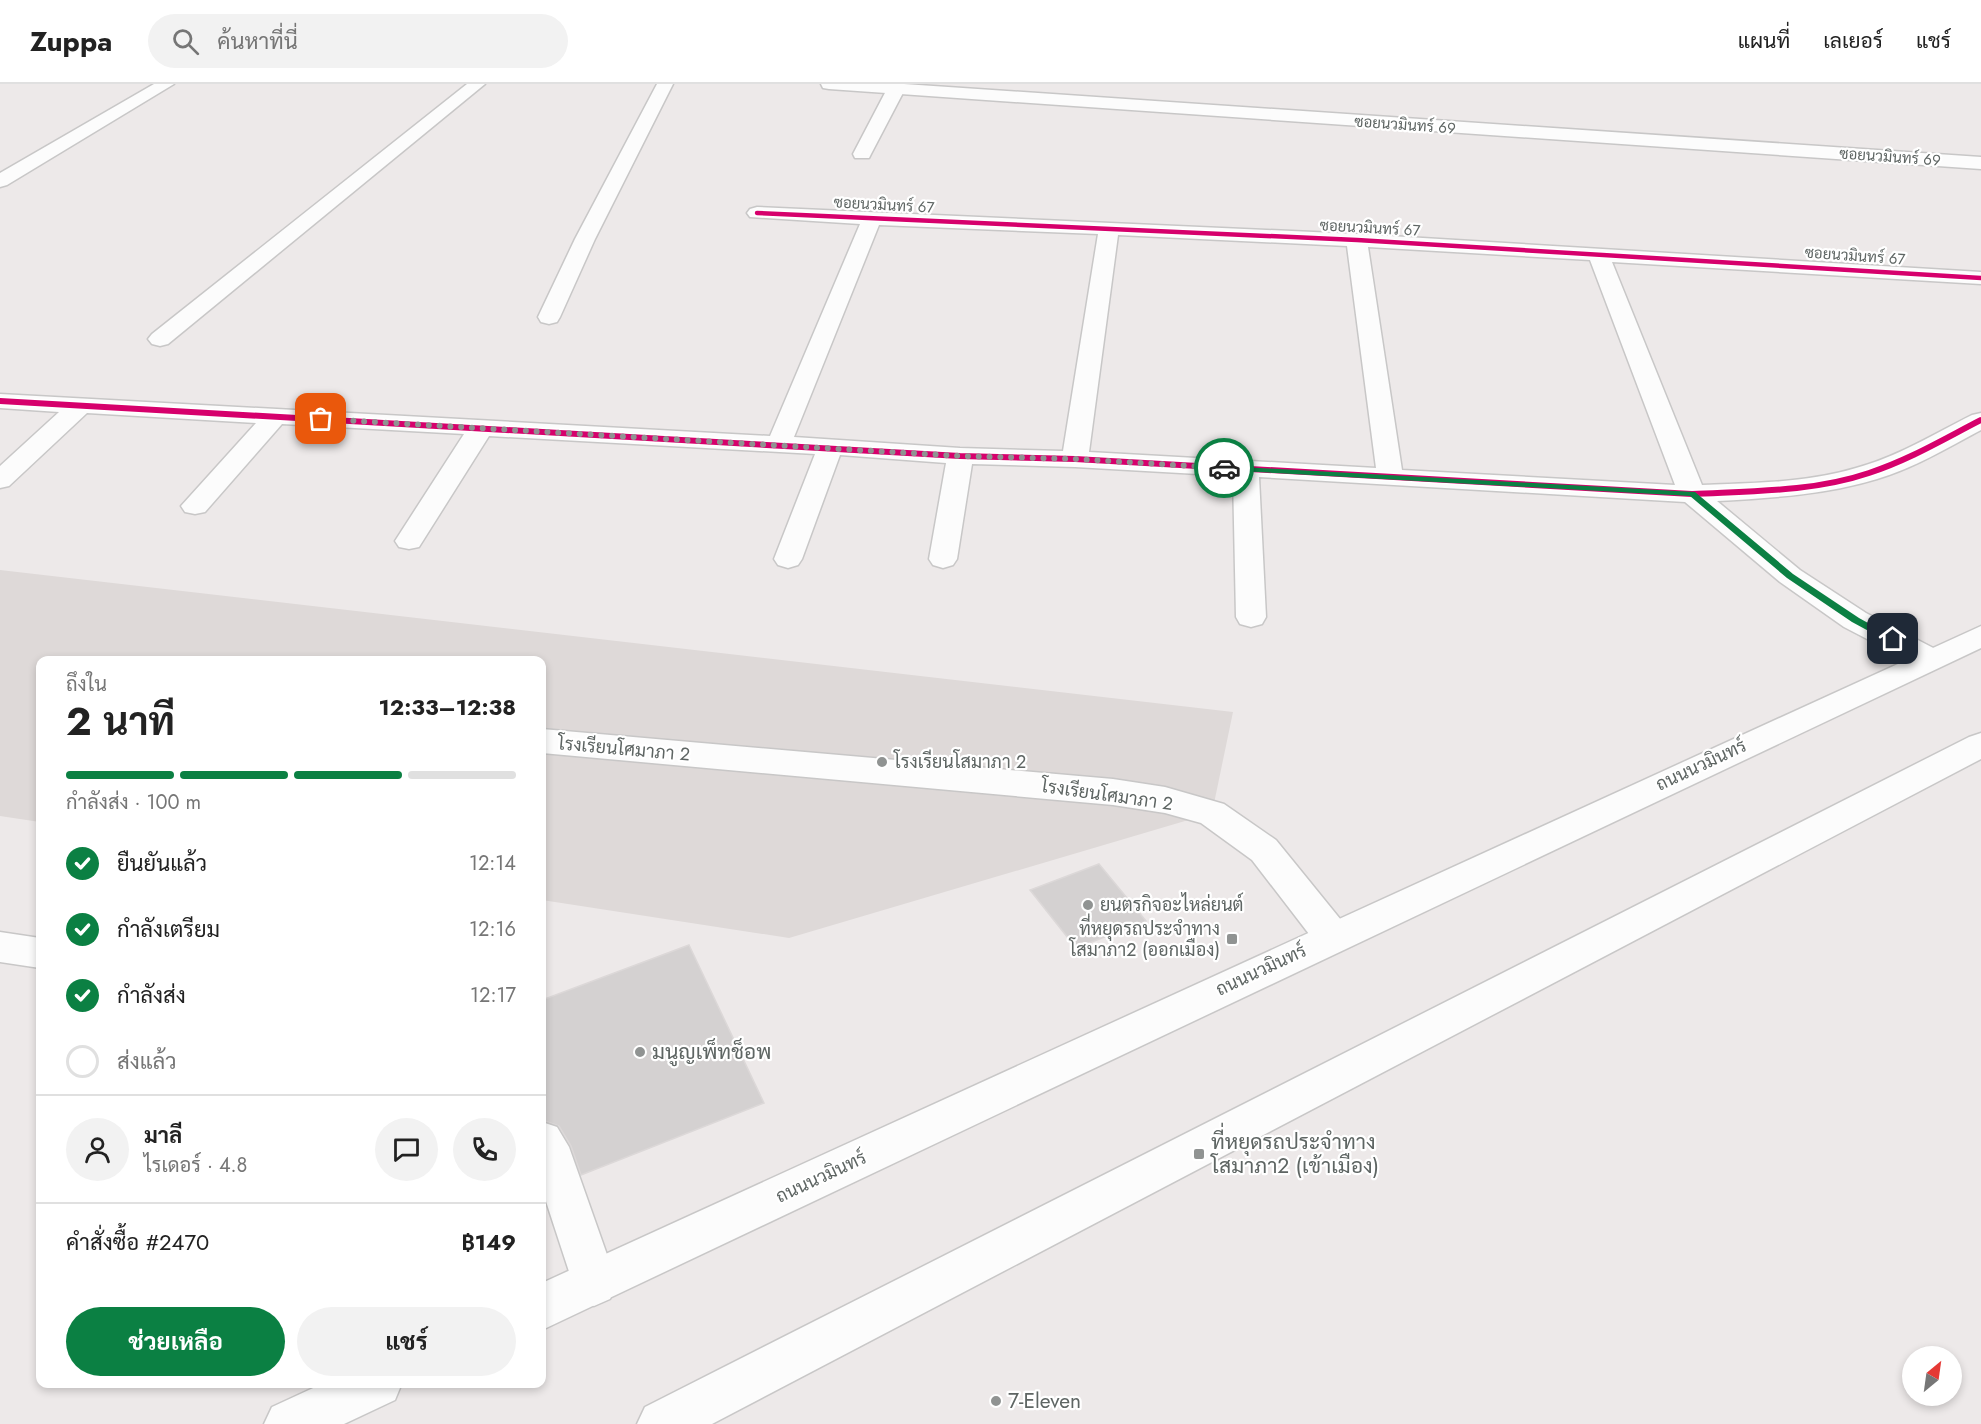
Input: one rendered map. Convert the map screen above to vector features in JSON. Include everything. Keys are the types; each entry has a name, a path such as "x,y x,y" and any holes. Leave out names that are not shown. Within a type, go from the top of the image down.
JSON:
{"street":[{"path":"0,181 166,84"},
{"path":"160,339 477,84"},
{"path":"549,317 585,239 665,84"},
{"name":"ซอยนวมินทร์ 69","path":"829,84 1981,163"},
{"path":"862,154 896,89"},
{"name":"ซอยนวมินทร์ 67","path":"757,213 1358,240 1981,278"},
{"path":"779,444 872,218"},
{"path":"1075,459 1108,229"},
{"path":"1358,240 1390,477"},
{"path":"1598,254 1692,494 1790,576 1856,620 1930,659"},
{"path":"0,401 960,456 1075,459 1692,494 1785,489 1845,479 1890,466 1981,420"},
{"path":"0,480 81,405"},
{"path":"195,506 276,416"},
{"path":"409,541 482,428"},
{"path":"788,559 830,447"},
{"path":"943,559 960,456"},
{"path":"1246,470 1251,617"},
{"name":"ถนนนวมินทร์","path":"546,1305 1332,936 1981,636"},
{"name":"โรงเรียนโศมาภา 2","path":"546,741 1113,792 1165,800 1212,813 1264,850 1332,936"},
{"path":"662,1424 1981,745"},
{"path":"0,947 36,952"},
{"path":"546,1148 554,1161 594,1283"},
{"path":"289,1424 367,1388"}],"shaded area":[{"name":"โรงเรียนโสมาภา 2","path":"0,570 1233,712 1212,813 789,938 546,901 546,656 36,656 36,821 0,816"}],"building":[{"name":"ยนตรกิจอะไหล่ยนต์","path":"1099,864 1146,921 1076,948 1030,890"},
{"name":"มนูญเพ็ทช็อพ","path":"689,945 764,1103 581,1175 571,1146 559,1126 546,1121 546,999"}],"cycle path":[{"path":"757,213 1357,240 1981,278"},
{"path":"0,401 960,456 1075,459 1692,494 1793,488 1867,474 1903,460 1981,420"}],"way so far":[{"path":"321,419 960,456 1075,459 1224,468"}],"place":[{"name":"โรงเรียนโสมาภา 2","path":"882,762"},
{"name":"ยนตรกิจอะไหล่ยนต์","path":"1088,905"},
{"name":"ที่หยุดรถประจำทาง โสมาภา2 (ออกเมือง)","path":"1232,939"},
{"name":"มนูญเพ็ทช็อพ","path":"640,1052"},
{"name":"ที่หยุดรถประจำทาง โสมาภา2 (เข้าเมือง)","path":"1199,1154"},
{"name":"7-Eleven","path":"996,1401"}],"route":[{"path":"1224,468 1692,494 1790,576 1856,620 1893,639"}]}
